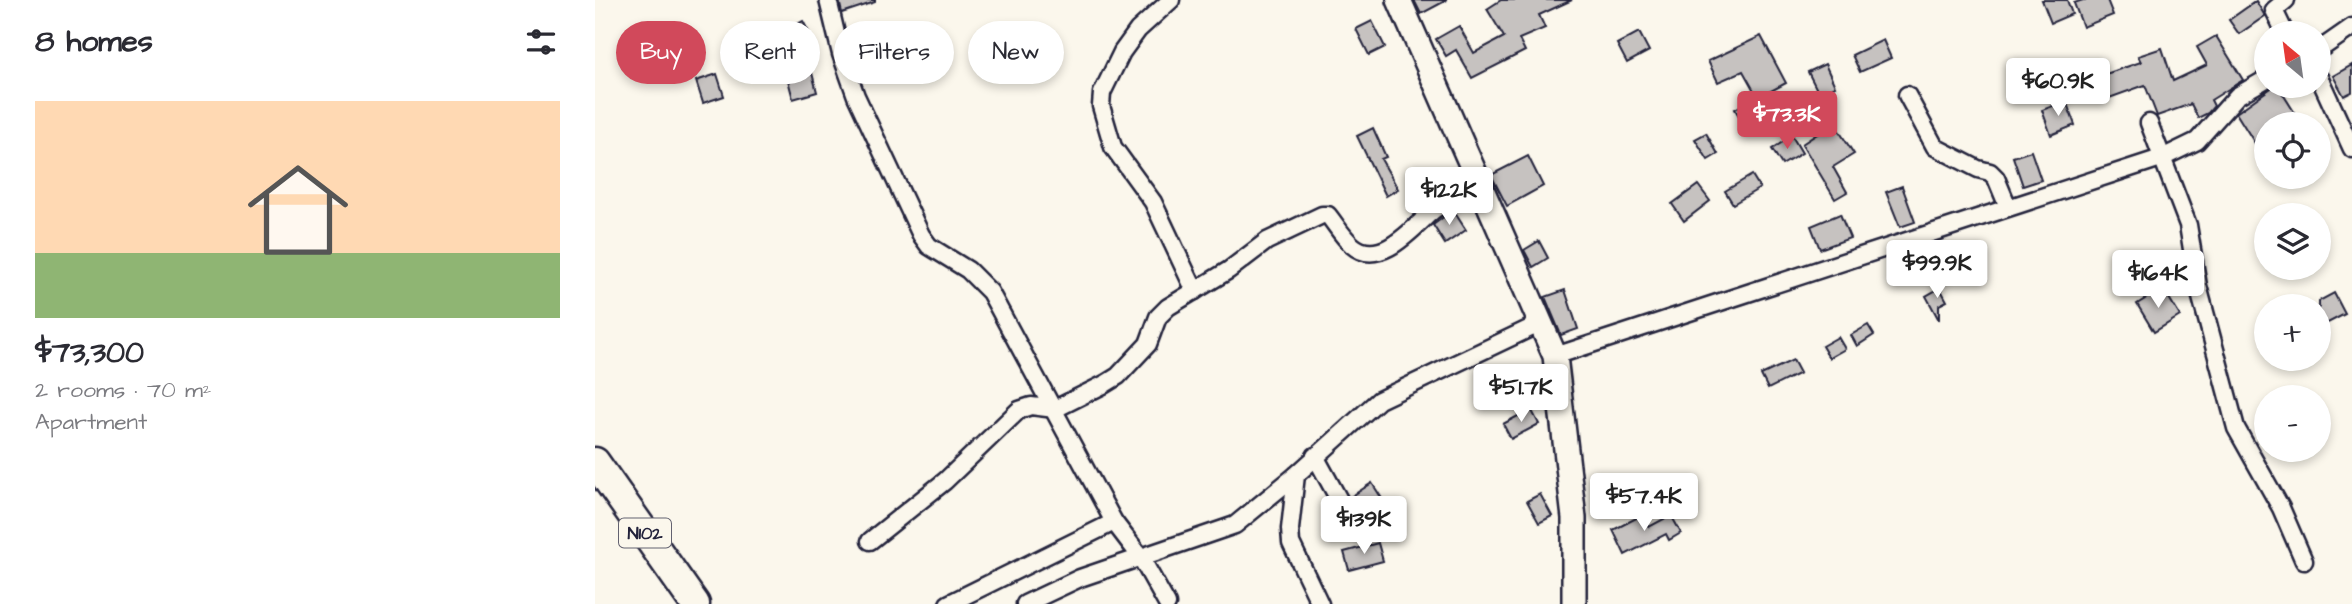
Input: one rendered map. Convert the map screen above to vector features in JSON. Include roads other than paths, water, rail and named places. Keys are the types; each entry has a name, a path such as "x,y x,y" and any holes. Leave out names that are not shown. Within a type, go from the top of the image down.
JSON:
{"highway":[{"name":"N102","path":"595,462 695,604"}],"street":[{"path":"828,0 846,70 921,234 929,246 968,270 990,292 1114,522 1140,556 1167,604"},
{"path":"1171,0 1138,30 1122,52 1102,93 1101,106 1113,147 1153,201 1195,292"},
{"path":"1399,0 1555,356 1574,519 1574,604"},
{"path":"2279,21 2274,10 2286,0"},
{"path":"2331,42 2352,27"},
{"path":"1555,356 2164,157 2197,141 2237,96 2254,86"},
{"path":"1907,95 1935,147 1978,169 1990,172 1996,178 2008,207"},
{"path":"2329,98 2352,149"},
{"path":"2149,123 2164,157 2187,225 2198,286 2236,428 2281,508 2304,561"},
{"path":"870,541 945,481 1019,410 1031,406 1055,409 1118,376 1149,344 1158,317 1266,241 1322,215 1328,215 1355,247 1364,252 1381,251 1408,234 1430,212 1480,184"},
{"path":"1025,604 1140,556 1235,525 1296,475 1379,400 1541,323"},
{"path":"1315,456 1343,507"},
{"path":"1296,475 1291,543 1320,604"},
{"path":"948,604 1114,522"}]}
